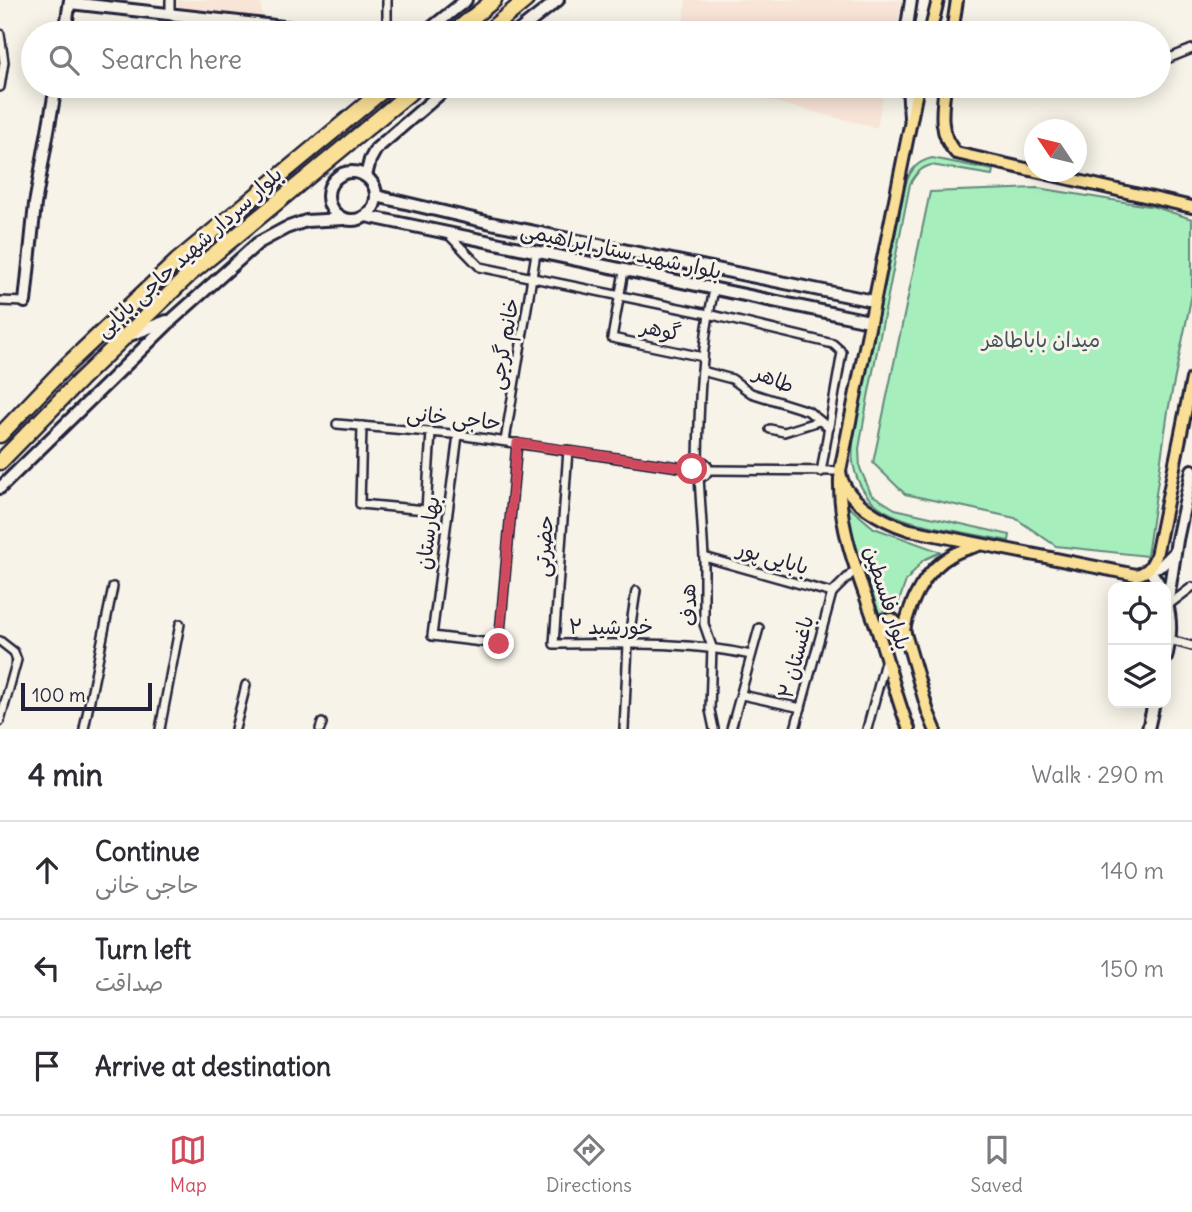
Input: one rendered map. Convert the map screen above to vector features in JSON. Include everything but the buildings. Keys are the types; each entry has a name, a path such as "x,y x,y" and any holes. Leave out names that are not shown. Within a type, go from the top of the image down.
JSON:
{"highway":[{"path":"468,21 494,0"},
{"path":"501,21 527,0"},
{"name":"بلوار سردار شهید حاجی بابایی","path":"1,433 66,366 177,261 374,98"},
{"name":"بلوار سردار شهید حاجی بابایی","path":"0,463 189,275 403,98"}],"main road":[{"path":"440,21 466,0"},
{"path":"531,21 558,0"},
{"path":"908,21 911,0"},
{"path":"931,0 931,21"},
{"path":"933,21 938,0"},
{"path":"953,21 959,0"},
{"path":"67,21 70,1 232,21"},
{"path":"25,302 35,204 54,98"},
{"path":"366,176 376,149 435,98"},
{"path":"909,98 910,123"},
{"path":"915,98 840,474 859,502 889,524 1136,575 1162,565 1176,551"},
{"path":"944,98 942,128 947,144 956,153 1192,206"},
{"path":"0,488 174,318 258,243 306,221 351,220 366,216 375,204 376,196 375,188 366,176 351,172 342,174 331,185 328,193 332,209 344,219"},
{"name":"بلوار شهید ستار ابراهیمی","path":"376,196 505,226 873,301"},
{"name":"بلوار شهید ستار ابراهیمی","path":"366,216 869,321"},
{"path":"836,315 842,313 846,306 843,295"},
{"path":"124,337 174,318"},
{"path":"1149,569 1156,555 1192,379"},
{"path":"1171,582 1192,470"},
{"name":"بلوار فلسطین","path":"840,474 842,516 855,570 909,729"},
{"name":"بلوار فلسطین","path":"935,729 904,630 913,600 929,574 952,555 981,545"},
{"path":"1149,569 1158,582"},
{"path":"879,635 885,620 892,620 904,630"},
{"path":"1148,729 1153,708"}],"street":[{"path":"170,0 170,14"},
{"path":"387,0 387,21"},
{"path":"0,34 4,62 0,86"},
{"path":"1171,57 1192,49"},
{"path":"449,235 480,267 708,314 833,344 842,352 821,472"},
{"name":"خانم گرجی","path":"505,441 536,253"},
{"path":"620,296 624,271"},
{"path":"708,470 699,477 695,476 692,469 698,462 703,357 714,290"},
{"name":"گوهر","path":"620,296 612,338 703,357"},
{"path":"0,301 25,302"},
{"name":"طاهر","path":"702,371 732,379 751,393 808,411 829,428"},
{"path":"770,429 784,432 819,421"},
{"name":"حاجی خانی","path":"337,424 458,435 692,469"},
{"path":"362,426 360,504 426,510 431,432"},
{"name":"بهارستان","path":"458,435 432,636 499,644 517,443"},
{"name":"حضرتی","path":"554,644 568,450"},
{"path":"698,462 705,463 708,470"},
{"path":"708,470 840,474"},
{"name":"هدف","path":"699,477 704,557 704,624 712,647 710,710 714,729"},
{"name":"بابایی پور","path":"704,557 832,593"},
{"path":"832,593 855,570"},
{"path":"1171,600 1192,586"},
{"path":"84,729 113,587"},
{"path":"624,729 628,644 636,591"},
{"name":"باغستان ۲","path":"795,729 832,593"},
{"path":"160,729 180,624"},
{"path":"731,729 759,628"},
{"path":"1171,640 1192,646"},
{"path":"0,641 14,652 18,660 0,721"},
{"name":"خورشید ۲","path":"554,644 712,647 751,655"},
{"path":"867,729 886,658"},
{"path":"235,729 246,685"},
{"path":"742,695 801,708"}],"shaded area":[{"path":"177,0 261,0 262,21 228,21 177,15"},
{"path":"686,0 902,0 898,21 683,21"},
{"path":"759,98 883,98 877,128"}],"green space":[{"path":"932,158 993,170 992,175 931,165 919,172 910,184 868,397 859,449 860,468 871,494 895,509 1010,535 1009,541 914,522 886,511 865,493 857,479 853,462 856,424 906,183 915,167"},
{"name":"میدان باباطاهر","path":"1038,188 1155,207 1192,219 1192,294 1168,411 1147,556 1056,546 1015,518 905,494 873,463 930,192"},
{"path":"849,507 874,528 941,552 923,560 906,581 896,610 887,609 877,615 849,526"}],"route":[{"path":"499,644 517,443 692,469"}]}
